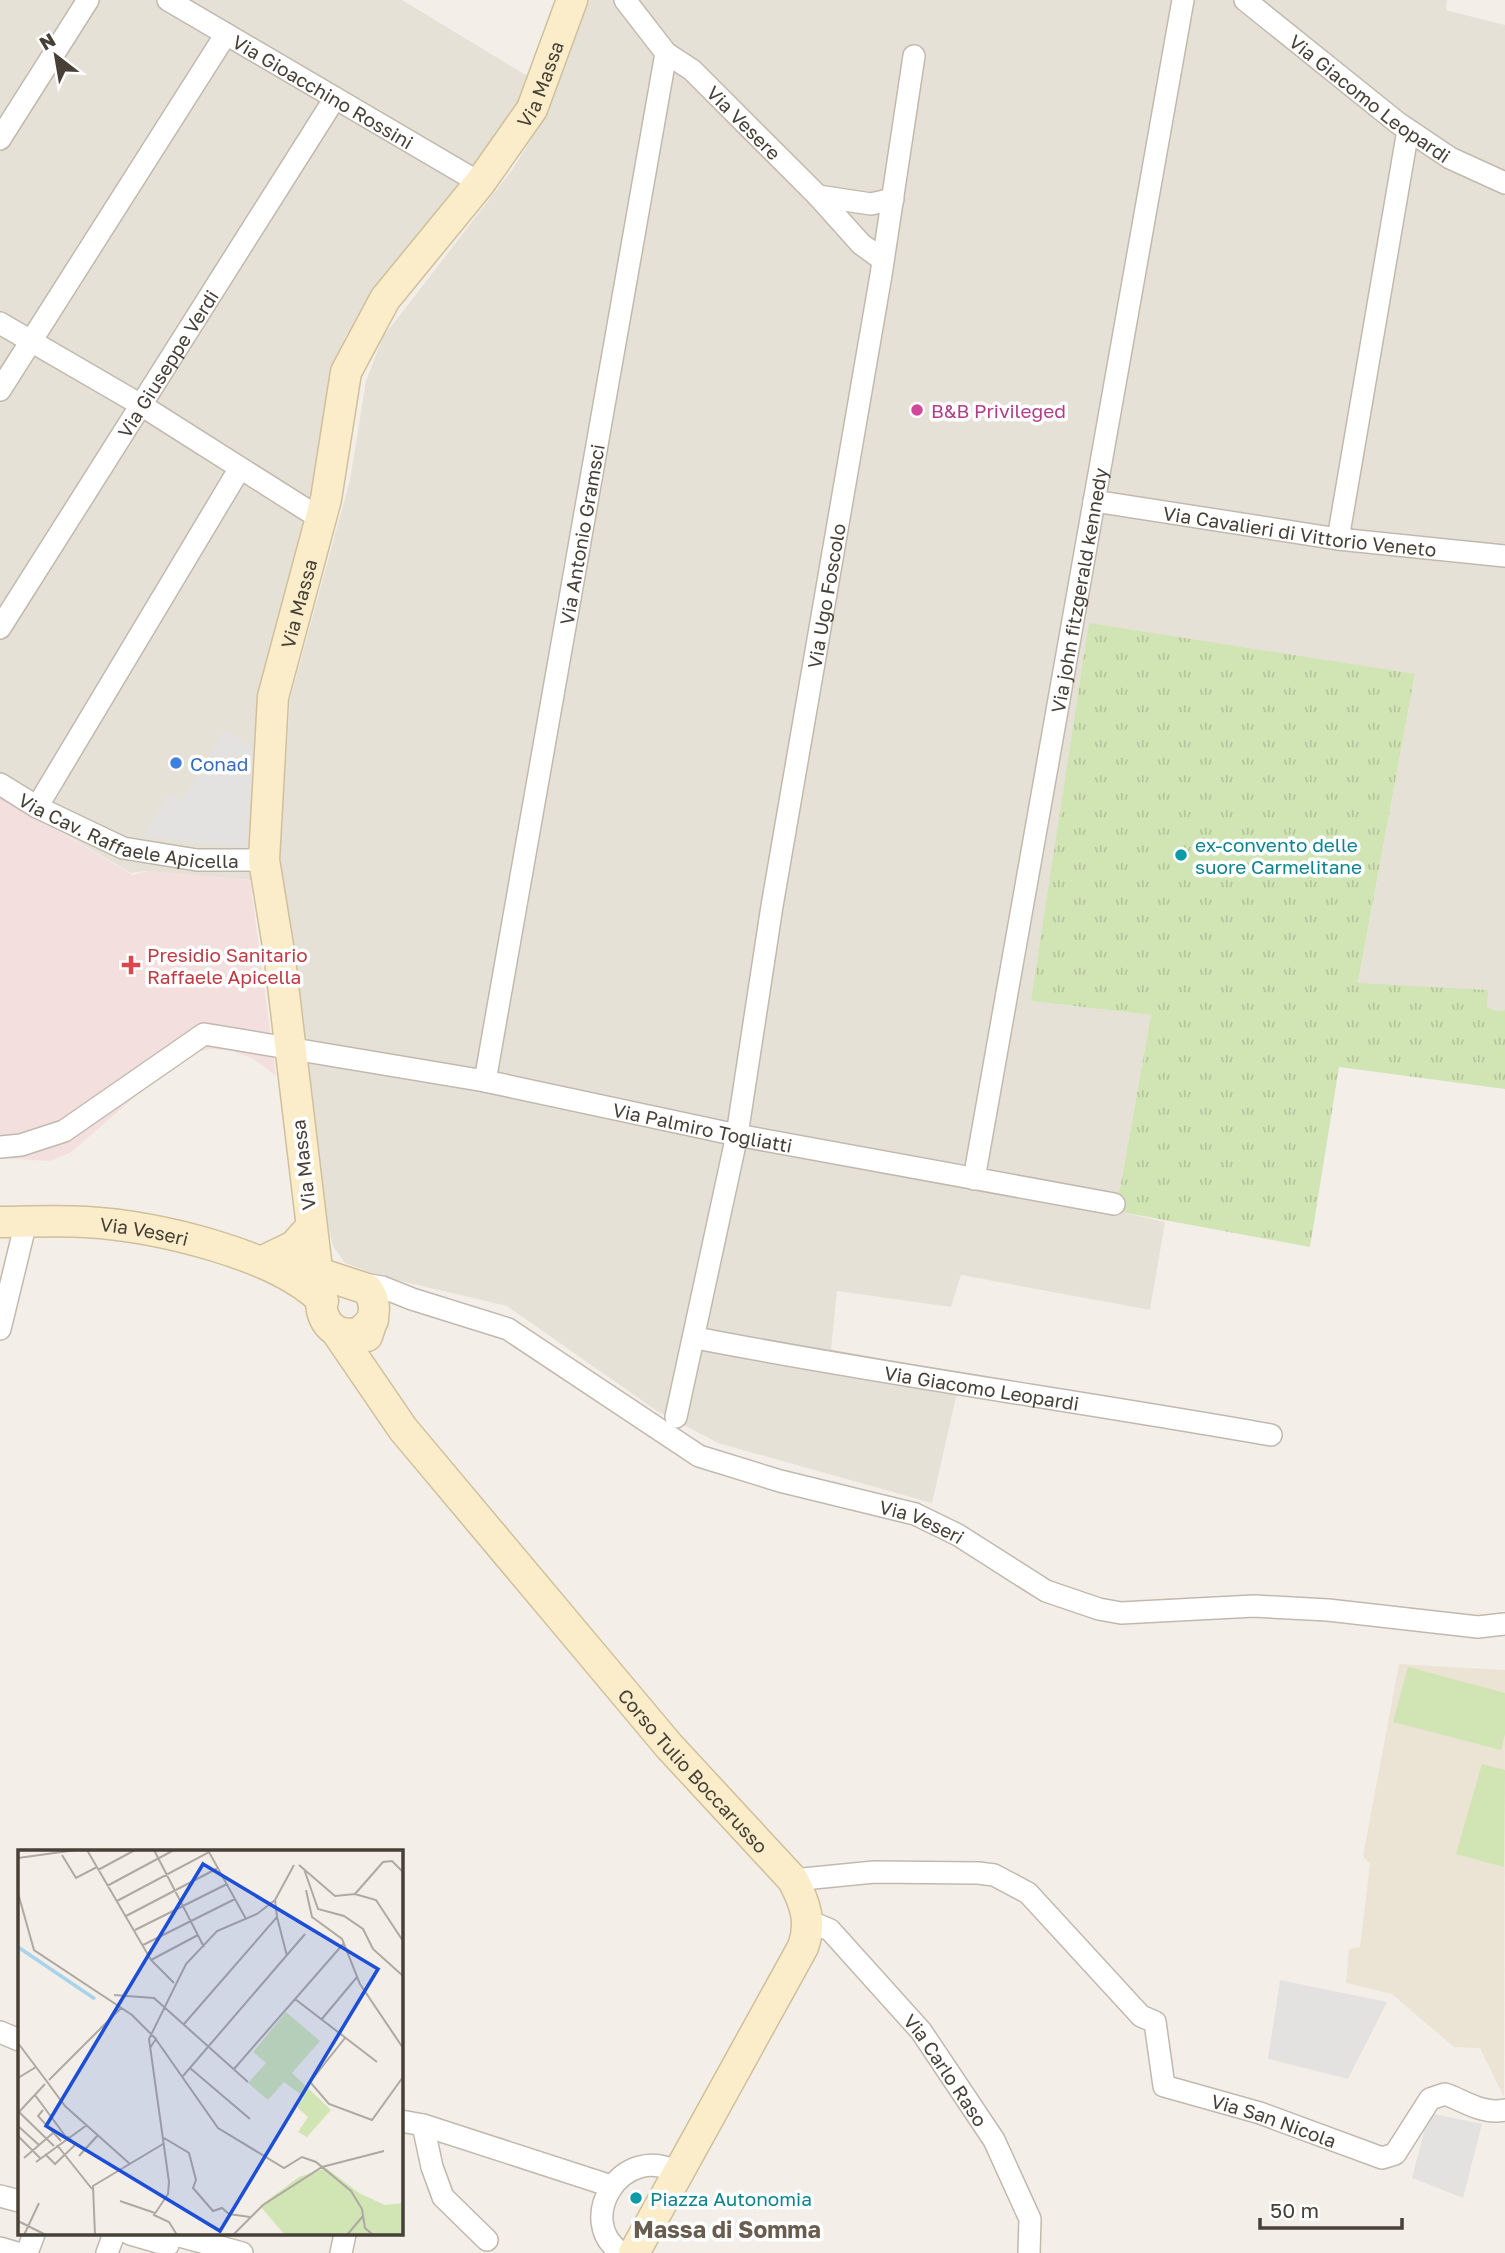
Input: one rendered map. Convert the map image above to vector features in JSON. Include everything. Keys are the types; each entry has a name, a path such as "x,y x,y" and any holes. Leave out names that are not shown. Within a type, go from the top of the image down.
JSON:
{"street":[{"path":"0,139 88,0"},
{"name":"Via Gioacchino Rossini","path":"168,0 480,183"},
{"name":"Via Massa","path":"321,1287 311,1227 279,953 264,860 274,697 321,519 346,372 385,299 480,183 532,109 572,0"},
{"path":"625,0 666,53"},
{"name":"Via john fitzgerald kennedy","path":"974,1178 1183,0"},
{"name":"Via Giacomo Leopardi","path":"1245,0 1408,130 1450,158 1505,183"},
{"path":"0,390 226,34"},
{"name":"Via Vesere","path":"666,53 692,70 818,196 861,244 883,260"},
{"name":"Via Antonio Gramsci","path":"485,1081 666,53"},
{"name":"Via Ugo Foscolo","path":"737,1135 775,892 883,260 914,56"},
{"name":"Via Giuseppe Verdi","path":"0,628 335,98"},
{"path":"1338,539 1408,130"},
{"path":"818,196 871,204 893,198"},
{"path":"0,323 141,405 321,519"},
{"path":"37,807 240,468"},
{"name":"Via Cavalieri di Vittorio Veneto","path":"1094,501 1338,539 1505,556"},
{"name":"Via Cav. Raffaele Apicella","path":"0,784 37,807 124,848 197,860 264,860"},
{"name":"Via Palmiro Togliatti","path":"0,1147 21,1145 64,1131 204,1034 289,1051 485,1081 737,1135 1114,1204"},
{"path":"676,1417 696,1338 737,1135"},
{"path":"0,1329 13,1222"},
{"name":"Via Veseri","path":"13,1222 87,1222 202,1243 261,1262 296,1266 321,1287"},
{"path":"261,1262 294,1246 311,1227"},
{"path":"363,1373 366,1337 373,1320 375,1311 372,1296 352,1282 321,1287 325,1319 336,1331 351,1335 360,1332 373,1320 389,1308 412,1299"},
{"name":"Via Veseri","path":"352,1282 383,1287 412,1299 508,1329 677,1444 699,1456 780,1480 915,1514 958,1535 1046,1591 1099,1609 1121,1613 1254,1606 1328,1609 1478,1627 1505,1624"},
{"name":"Corso Tulio Boccarusso","path":"336,1331 402,1429 669,1746 793,1880 809,1921"},
{"name":"Via Giacomo Leopardi","path":"696,1338 813,1360 967,1383 1271,1435"},
{"name":"Via San Nicola","path":"793,1880 887,1872 978,1873 1010,1881 1028,1893 1141,2016 1155,2022 1164,2086 1260,2113 1381,2158 1395,2154 1430,2099 1445,2094 1476,2108 1496,2112 1505,2110"},
{"path":"634,2253 803,1947 809,1921"},
{"name":"Via Carlo Raso","path":"809,1921 831,1930 921,2031 987,2129 1030,2219 1029,2253"},
{"path":"0,2032 18,2040"},
{"path":"402,2120 611,2186"},
{"path":"423,2125 432,2167 443,2197 487,2240"},
{"path":"622,2253 606,2235 602,2210 611,2186 618,2178 641,2166 658,2165 678,2173"},
{"path":"0,2196 18,2202"},
{"path":"27,2253 33,2236"},
{"path":"107,2253 113,2236"},
{"path":"140,2236 242,2253"},
{"path":"0,2248 17,2253"}],"shaded area":[{"path":"0,0 402,0 529,77 509,127 454,192 345,337 331,386 304,539 263,671 257,711 251,880 146,871 131,873 0,796"},
{"path":"585,0 1447,0 1446,10 1505,25 1505,1010 1497,1011 1487,1007 1487,990 1358,984 1415,674 1031,1001 1151,1015 1116,1211 1165,1222 1150,1310 961,1275 951,1307 837,1291 831,1349 961,1375 932,1503 718,1443 657,1411 507,1306 379,1276 345,1263 333,1246 315,1171 282,905 280,850 290,699 350,480 366,381 383,337 512,170 546,115"},
{"path":"224,731 253,748 247,847 142,836 170,793 182,800"},
{"name":"Presidio Sanitario Raffaele Apicella","path":"0,797 133,875 148,871 250,880 276,1076 254,1059 233,1051 212,1049 191,1052 173,1064 70,1153 49,1161 0,1158"},
{"path":"1399,1664 1505,1670 1504,2097 1480,2048 1454,2047 1392,1994 1346,1983 1349,1949 1360,1947 1370,1864 1363,1856"},
{"path":"1280,1980 1387,2002 1348,2079 1268,2059"},
{"path":"1429,2113 1482,2124 1463,2198 1412,2178"}],"green space":[{"path":"1089,623 1415,674 1358,983 1488,990 1487,1007 1497,1011 1505,1010 1505,1089 1339,1067 1310,1247 1116,1211 1151,1015 1031,1001"},
{"path":"1408,1667 1505,1693 1505,1734 1501,1750 1393,1722"},
{"path":"1482,1764 1505,1770 1504,1867 1456,1854"}],"place":[{"name":"B&B Privileged","path":"917,410"},
{"name":"Conad","path":"176,763"},
{"name":"ex-convento delle suore Carmelitane","path":"1181,855"},
{"name":"Presidio Sanitario Raffaele Apicella","path":"131,965"},
{"name":"Piazza Autonomia","path":"636,2198"}],"district":[{"name":"Massa di Somma","path":"727,2229"}]}
